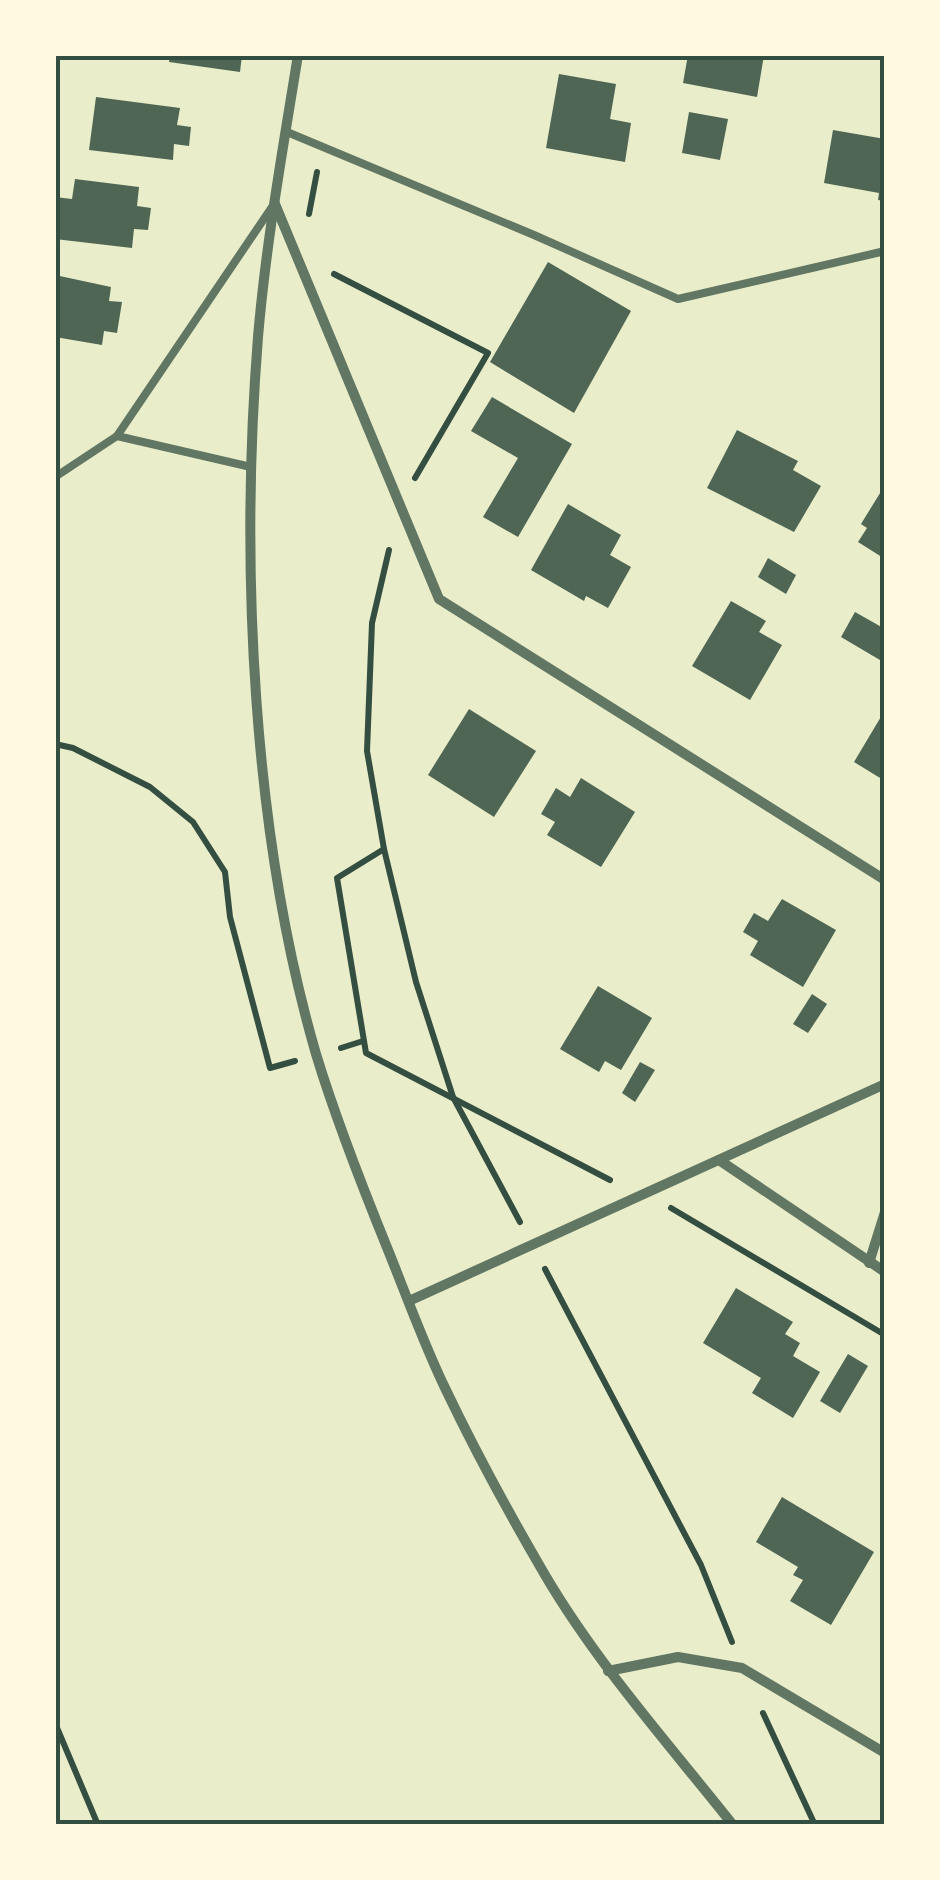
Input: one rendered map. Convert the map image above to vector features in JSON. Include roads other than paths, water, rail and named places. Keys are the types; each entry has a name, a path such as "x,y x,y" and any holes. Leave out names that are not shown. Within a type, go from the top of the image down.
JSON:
{"street":[{"path":"298,55 258,335 251,467 253,612 262,773 279,883 316,1054 359,1178 446,1390 545,1576 608,1672 733,1825"},
{"path":"275,203 438,599 885,880"},
{"path":"409,1301 885,1084"},
{"path":"719,1160 885,1272"},
{"path":"869,1263 885,1212"},
{"path":"608,1672 678,1656 742,1668 885,1752"}],"lane":[{"path":"286,132 534,234 678,299 885,250"},
{"path":"55,477 116,436 275,203"},
{"path":"116,436 251,467"}]}
